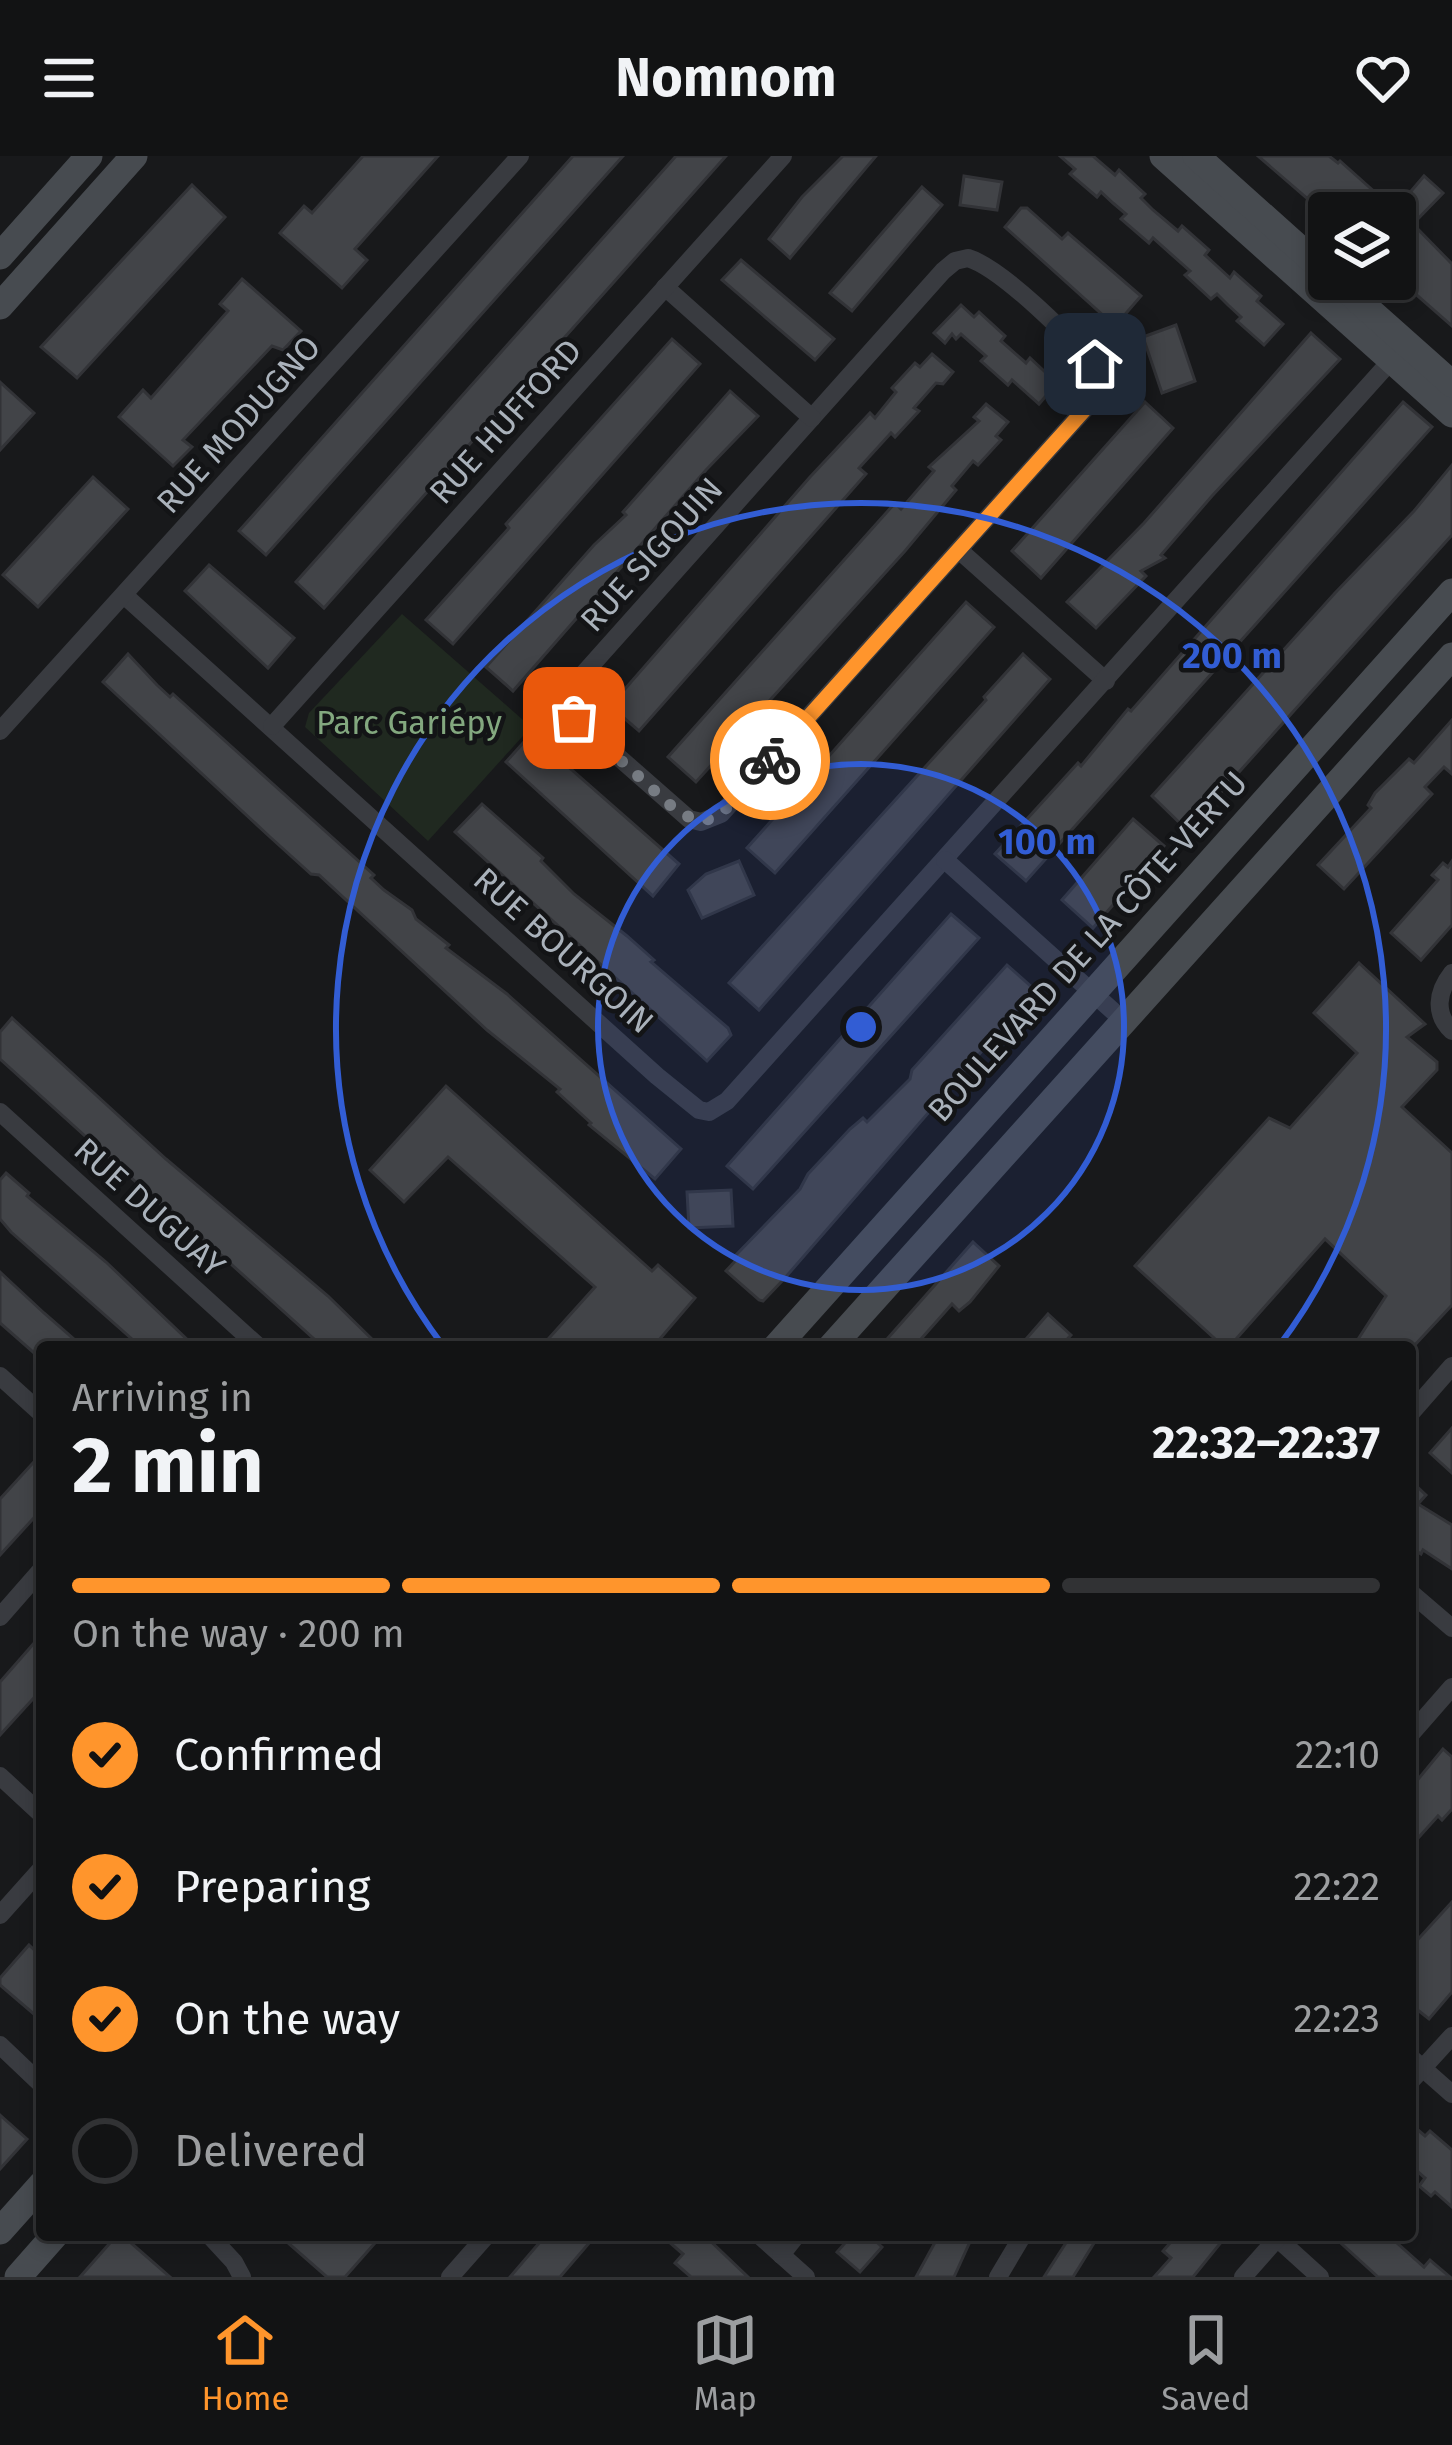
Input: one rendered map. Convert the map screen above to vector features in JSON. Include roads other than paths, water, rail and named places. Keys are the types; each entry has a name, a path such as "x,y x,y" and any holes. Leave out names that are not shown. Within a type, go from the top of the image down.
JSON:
{"main road":[{"path":"0,256 89,156"},
{"path":"0,306 134,156"},
{"path":"1163,156 1399,352 1452,384"},
{"path":"1196,156 1308,256"},
{"path":"1353,300 1452,414"},
{"name":"BOULEVARD DE LA CÔTE-VERTU","path":"781,1341 1452,592"},
{"path":"836,1341 1452,656"},
{"path":"0,2231 36,2191"},
{"path":"18,2277 50,2241"}],"street":[{"name":"RUE MODUGNO","path":"0,731 520,156"},
{"name":"RUE HUFFORD","path":"272,726 779,158"},
{"name":"RUE SIGOUIN","path":"968,258 982,262 1082,350 1101,380 1095,398 960,551 721,814 701,822 678,812 574,718 567,697 812,418 943,272 968,258"},
{"path":"665,287 812,418"},
{"name":"RUE BOURGOIN","path":"124,595 689,1103 709,1112 727,1101 1399,352"},
{"path":"960,551 1106,681"},
{"path":"945,860 1124,1021"},
{"path":"1452,973 1440,1000 1440,1013 1452,1031"},
{"name":"RUE DUGUAY","path":"0,1112 252,1341"},
{"path":"1416,1407 1452,1366"},
{"path":"0,1376 36,1409"},
{"path":"0,1617 36,1576"},
{"path":"1416,1597 1452,1628"},
{"path":"1416,1728 1452,1688"},
{"path":"0,1776 36,1809"},
{"path":"0,1915 36,1875"},
{"path":"1416,2067 1452,2036"},
{"path":"0,2045 36,2079"},
{"path":"1416,2070 1452,2094"},
{"path":"215,2241 242,2277"},
{"path":"450,2277 482,2241"},
{"path":"766,2241 806,2277"},
{"path":"781,2255 792,2241"},
{"path":"998,2277 1019,2241"},
{"path":"1244,2277 1275,2241"},
{"path":"1282,2241 1320,2277"}],"park label":[{"name":"Parc Gariépy","path":"409,722"}]}
